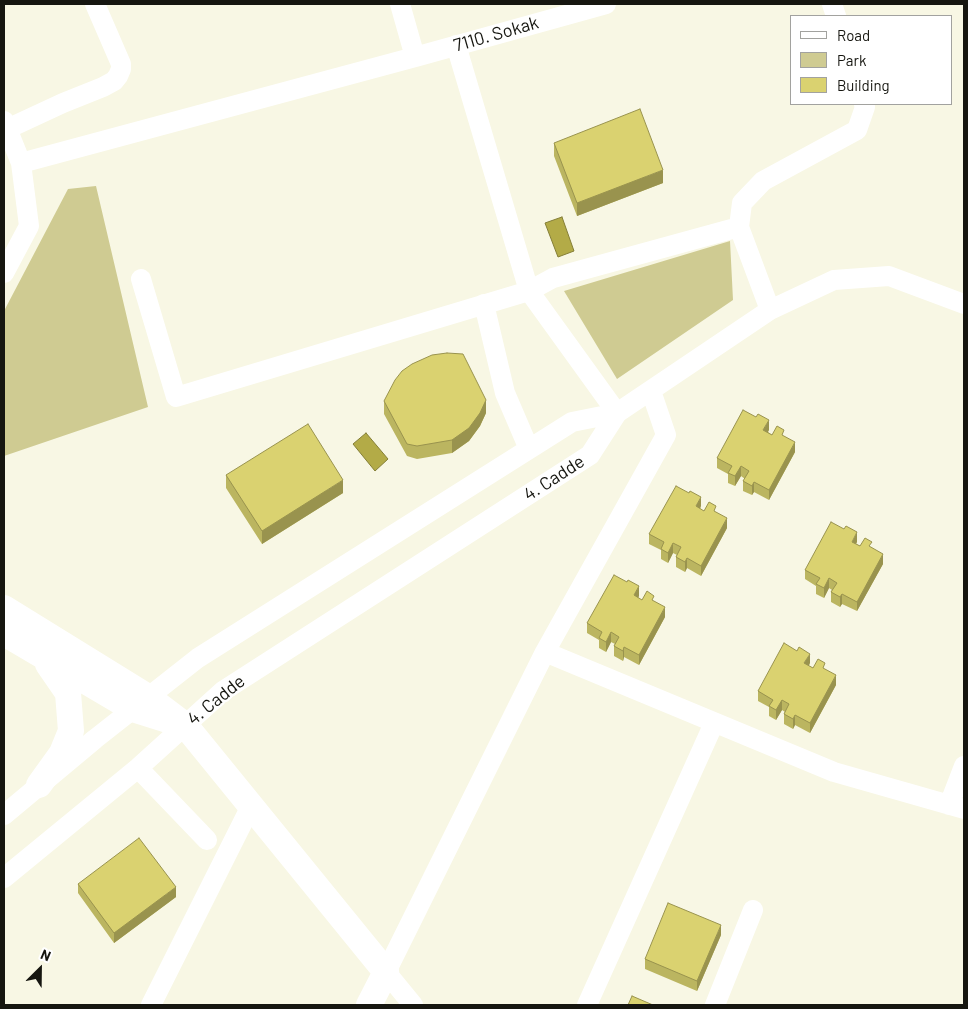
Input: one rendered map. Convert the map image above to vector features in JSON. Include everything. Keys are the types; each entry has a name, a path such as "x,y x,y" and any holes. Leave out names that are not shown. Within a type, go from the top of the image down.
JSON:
{"main road":[{"path":"4,608 140,703"},
{"path":"4,633 45,659 185,725 386,972 369,1005"},
{"path":"39,786 62,753 71,731 68,693 45,659"}],"street":[{"path":"4,273 28,226 21,163 5,125 103,87 114,81 118,76 121,64 96,4"},
{"path":"400,4 415,57"},
{"name":"7110. Sokak","path":"21,163 606,4"},
{"path":"456,46 528,291 617,413"},
{"path":"770,310 739,227 742,204 762,181 857,130 864,105"},
{"path":"141,279 176,397 528,291 553,278 739,227"},
{"path":"4,815 140,703 198,658 572,422 617,413 770,310 834,280 889,276 964,304"},
{"path":"484,304 505,392 529,449"},
{"path":"413,1005 386,972 545,652 666,435 651,391"},
{"name":"4. Cadde","path":"4,878 138,768 222,690 590,455 617,413"},
{"path":"545,652 834,772 956,807 964,766"},
{"path":"587,1005 714,723"},
{"path":"138,768 207,840"},
{"path":"151,1005 251,806"},
{"path":"715,1005 753,910"}],"green space":[{"path":"96,186 148,407 4,456 4,311 68,189"},
{"path":"730,241 733,300 617,379 564,291"}],"shaded area":[{"path":"562,217 574,251 558,257 545,223"},
{"path":"366,433 388,459 375,471 353,444"}],"building":[{"path":"640,109 663,170 577,203 554,143"},
{"path":"447,353 463,354 486,400 480,413 469,428 452,440 417,446 407,444 384,401 402,371 432,355"},
{"path":"743,410 756,417 758,414 769,420 763,430 772,435 777,426 784,430 782,435 795,442 769,490 754,482 752,486 743,481 749,471 741,466 735,476 728,473 732,466 717,458"},
{"path":"308,424 343,480 262,531 226,475"},
{"path":"676,486 701,497 696,506 704,511 709,502 716,506 714,511 727,518 701,566 687,558 685,562 676,557 681,547 673,543 668,553 661,549 664,542 649,534"},
{"path":"831,522 844,529 846,526 857,532 852,542 860,546 865,538 872,542 869,546 883,554 857,602 842,594 840,597 831,592 837,583 829,578 824,588 816,584 820,578 805,570"},
{"path":"614,575 639,586 634,595 642,600 647,591 654,596 652,600 665,607 639,655 624,647 623,651 614,646 619,637 611,632 606,642 599,638 602,632 587,623"},
{"path":"784,643 797,651 799,647 810,654 804,663 813,668 818,659 825,663 823,668 836,675 810,723 795,715 793,719 784,714 789,704 782,700 776,710 769,706 773,700 758,691"},
{"path":"139,838 176,887 114,933 78,884"},
{"path":"668,903 721,925 697,981 645,959"},
{"path":"632,996 653,1005 628,1005"}]}
